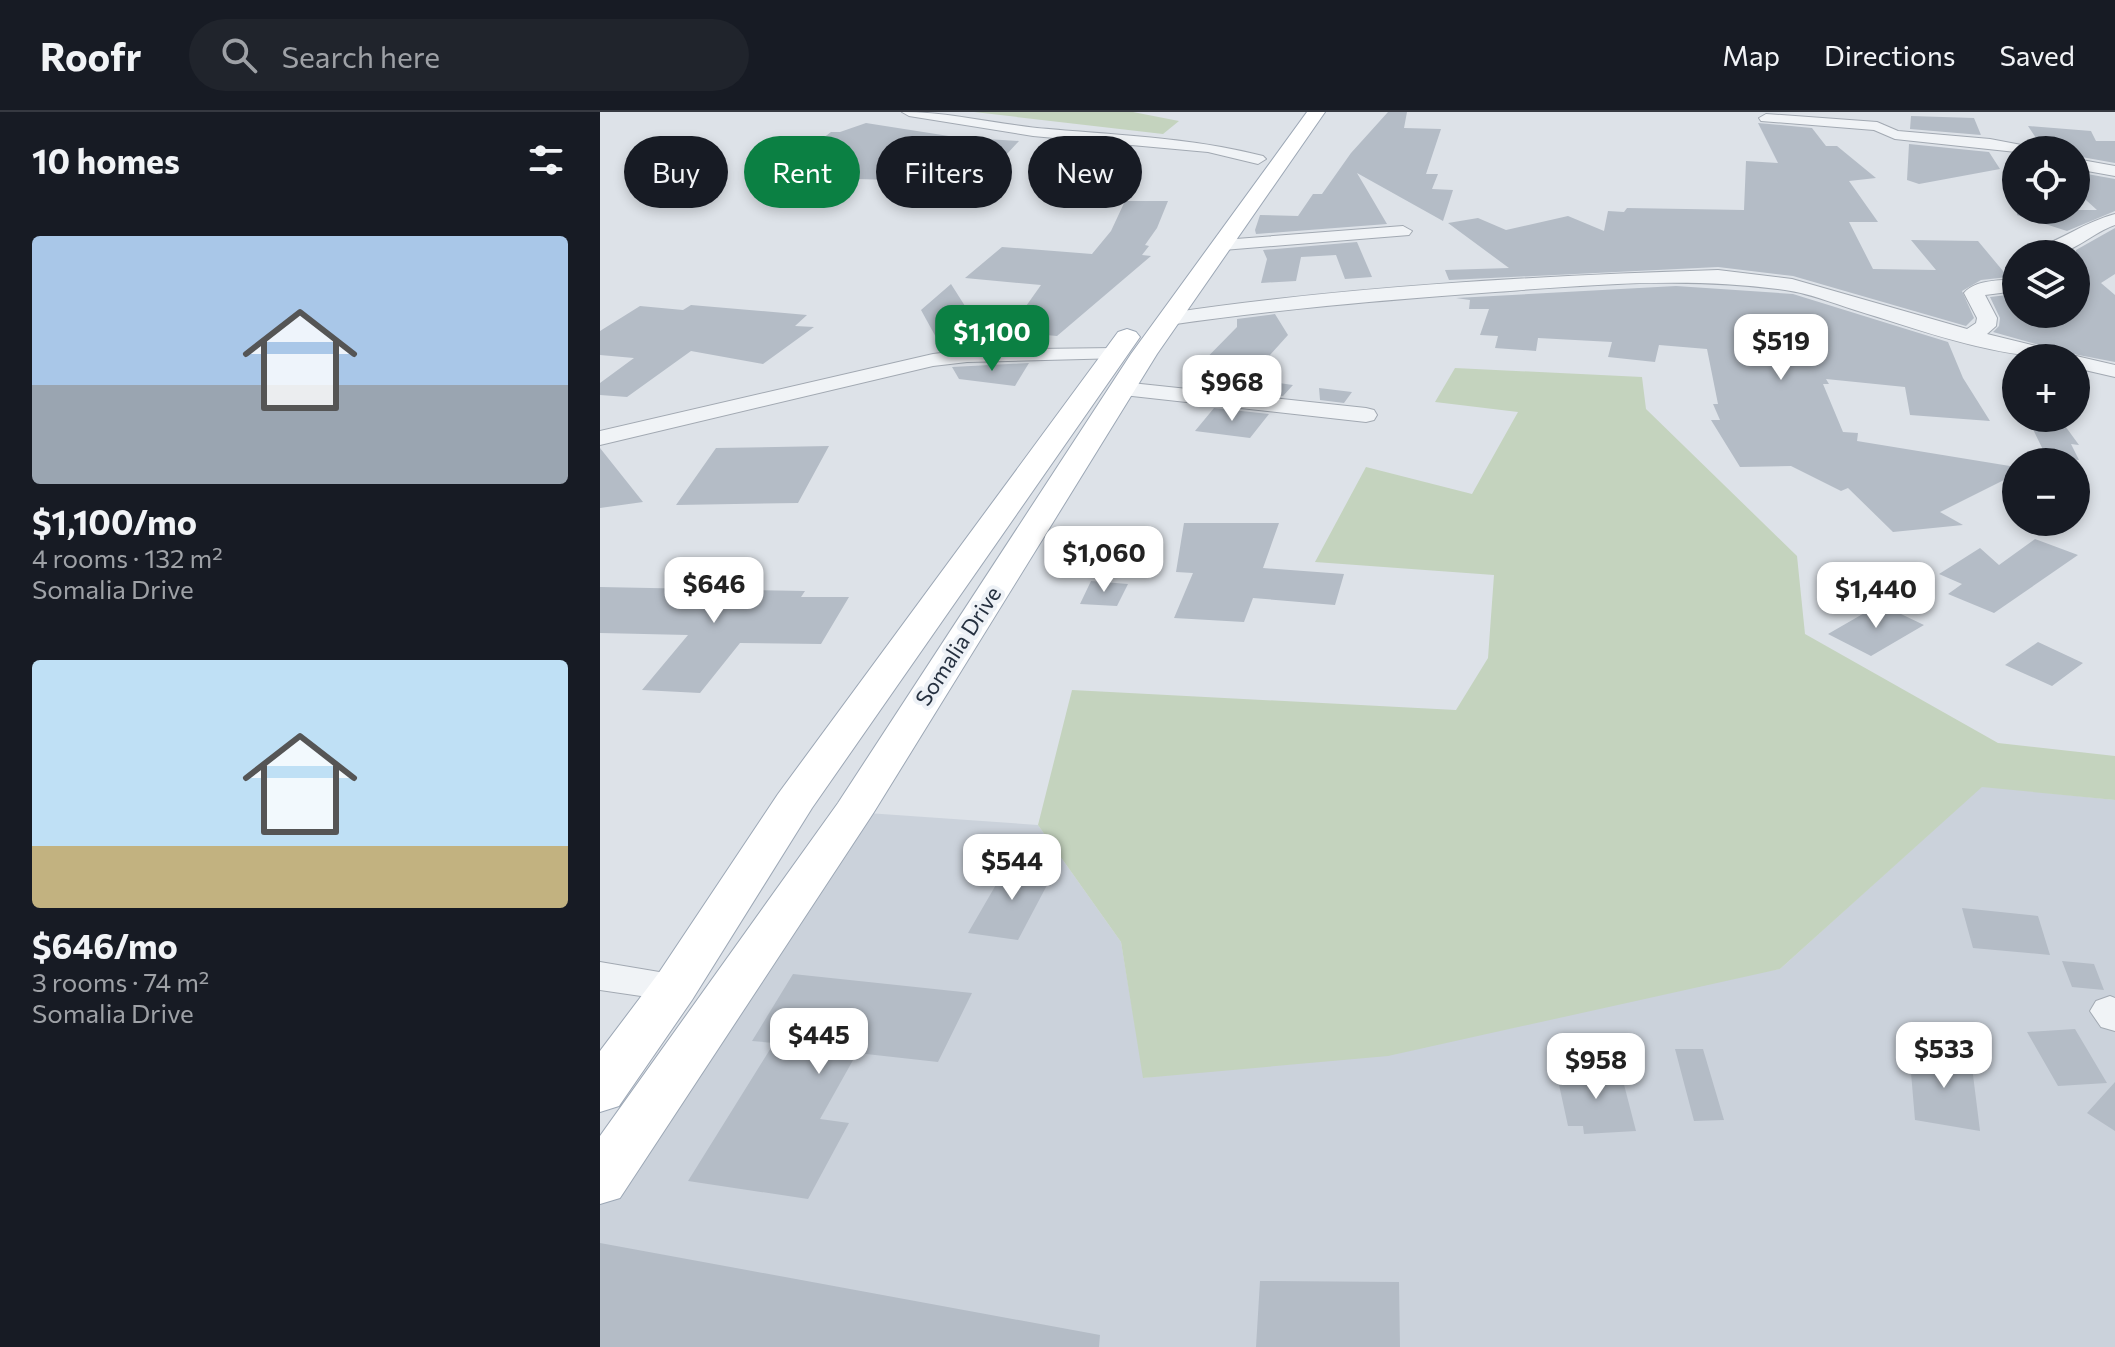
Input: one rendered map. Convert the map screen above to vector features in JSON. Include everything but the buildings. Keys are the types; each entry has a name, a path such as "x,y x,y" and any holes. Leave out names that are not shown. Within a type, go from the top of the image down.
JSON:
{"main road":[{"name":"Somalia Drive","path":"600,1181 853,812 1118,372 1258,159 1294,112"},
{"name":"Somalia Drive","path":"600,1091 675,987 793,803 1118,372 1169,319 1316,112"}],"street":[{"path":"909,112 1033,132 1208,147 1258,159"},
{"path":"1766,118 1877,126 1895,135 2002,145"},
{"path":"2090,167 2115,171"},
{"path":"2072,240 2090,228 2115,219"},
{"path":"1223,245 1403,231"},
{"path":"1169,319 1262,305 1388,294 1584,280 1718,276 1792,285 2002,345"},
{"path":"1970,337 1986,326 1987,318 1974,293 2002,287"},
{"path":"600,438 933,360 967,356 1118,372 1366,415"},
{"path":"2090,365 2115,371"},
{"path":"600,976 675,987"}],"shaded area":[{"path":"1982,786 2115,800 2115,1347 600,1347 600,1181 853,812 1038,825 1121,942 1144,1078 1780,969"}],"green space":[{"path":"974,112 1133,112 1179,121 1163,134"},
{"path":"1455,368 1642,377 1646,409 1797,556 1805,634 1998,743 2115,756 2115,800 1982,787 1780,969 1388,1056 1143,1078 1121,942 1038,825 1072,690 1456,710 1488,658 1494,575 1315,562 1366,467 1472,494 1518,412 1435,402"}]}
